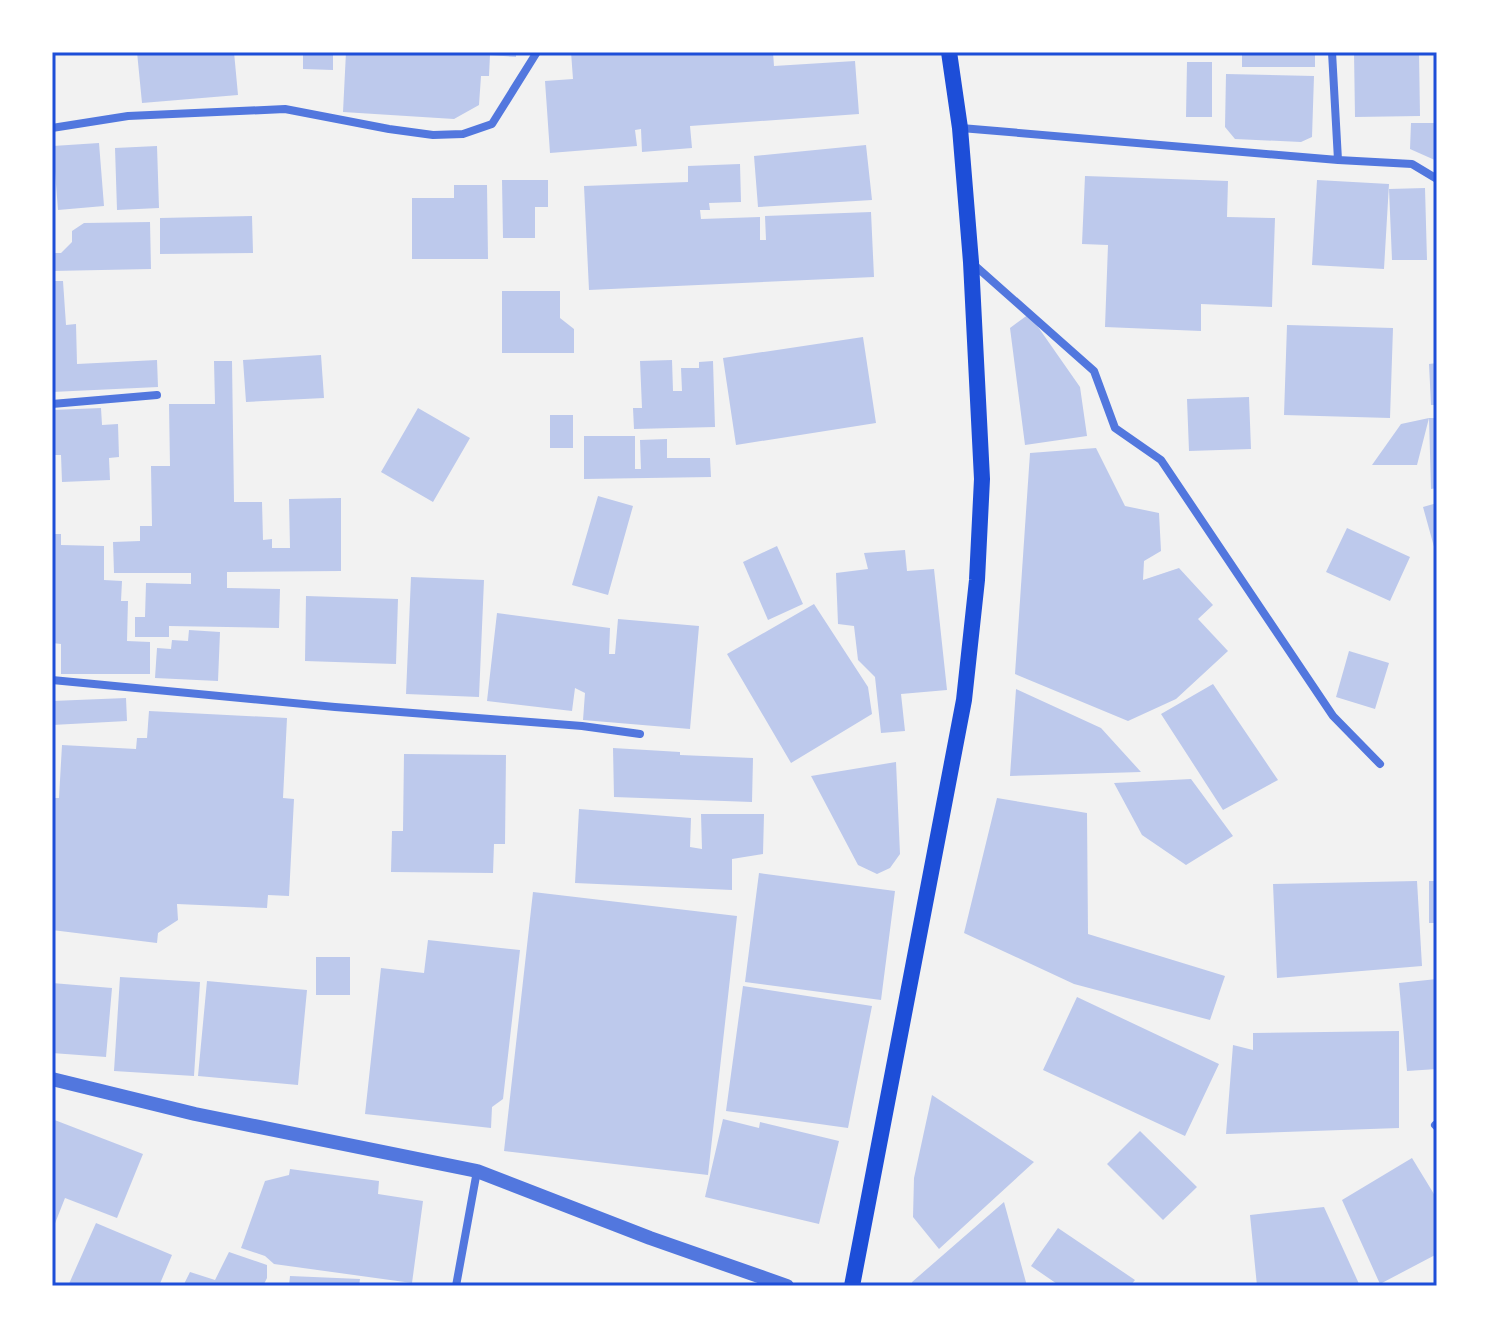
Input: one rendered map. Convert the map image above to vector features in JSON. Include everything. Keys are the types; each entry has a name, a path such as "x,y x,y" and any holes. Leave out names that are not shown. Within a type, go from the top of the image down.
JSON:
{"main road":[{"path":"852,1286 964,700 977,580 982,479 971,262 960,128 949,52"}],"street":[{"path":"52,128 128,116 285,109 389,129 433,135 463,134 492,124 537,52"},
{"path":"1332,52 1338,160"},
{"path":"960,128 1412,164 1437,179"},
{"path":"971,262 1094,371 1115,428 1161,460 1333,716 1380,764"},
{"path":"52,404 157,395"},
{"path":"52,680 335,707 582,726 640,734"},
{"path":"52,1079 195,1114 477,1171 650,1238 787,1286"},
{"path":"456,1286 477,1171"}],"building":[{"path":"137,52 234,52 238,95 142,103"},
{"path":"303,52 333,52 333,70 303,69"},
{"path":"346,52 516,52 516,57 490,55 489,76 481,76 479,105 454,119 343,112"},
{"path":"571,52 773,52 774,66 855,61 859,114 690,126 692,148 642,152 641,129 635,130 637,146 550,153 545,81 573,79"},
{"path":"1242,52 1315,52 1315,67 1242,67"},
{"path":"1354,52 1419,52 1420,116 1355,117"},
{"path":"1187,62 1212,62 1212,117 1186,117"},
{"path":"1226,74 1314,76 1312,137 1301,142 1235,139 1225,127"},
{"path":"1411,123 1437,123 1437,161 1410,149"},
{"path":"99,143 104,206 58,210 53,146"},
{"path":"866,145 872,200 758,207 754,156"},
{"path":"157,146 159,208 117,210 115,148"},
{"path":"740,164 741,202 709,203 710,210 700,210 701,219 760,217 760,240 766,240 765,216 871,212 874,277 589,290 584,186 688,182 688,166"},
{"path":"1085,176 1228,181 1227,217 1275,218 1272,307 1201,304 1201,331 1105,327 1108,245 1082,244"},
{"path":"502,180 548,180 548,207 535,207 535,238 503,238"},
{"path":"1317,180 1389,184 1384,269 1312,265"},
{"path":"454,185 487,185 488,259 412,259 412,198 454,198"},
{"path":"1425,188 1427,260 1392,260 1389,189"},
{"path":"252,216 253,253 160,254 160,218"},
{"path":"150,222 151,269 52,271 52,253 61,253 72,242 72,231 84,223"},
{"path":"52,281 63,281 66,325 76,324 77,364 157,360 158,387 52,392"},
{"path":"502,291 560,291 560,318 574,329 574,353 502,353"},
{"path":"1029,314 1080,387 1087,436 1025,445 1010,328"},
{"path":"1287,325 1393,328 1390,418 1284,415"},
{"path":"863,337 876,423 736,445 723,358"},
{"path":"321,355 324,398 246,402 243,360"},
{"path":"672,360 673,391 682,391 681,368 699,368 699,362 713,361 715,427 634,429 633,408 642,408 640,361"},
{"path":"214,361 232,361 234,502 262,502 263,540 272,539 272,548 290,548 289,499 341,498 341,571 227,572 227,588 280,589 279,628 169,626 169,637 135,637 135,617 145,617 146,583 191,584 191,573 114,573 113,542 140,541 140,526 152,526 151,466 170,466 169,404 215,404"},
{"path":"1437,363 1437,405 1431,405 1429,364"},
{"path":"1249,397 1251,449 1189,451 1187,399"},
{"path":"101,408 102,425 118,424 119,457 109,458 110,480 62,482 61,455 52,455 52,410"},
{"path":"418,408 470,438 433,502 381,472"},
{"path":"550,415 573,415 573,448 550,448"},
{"path":"1429,418 1417,465 1372,465 1401,424"},
{"path":"1429,418 1437,418 1437,488 1431,489"},
{"path":"584,436 635,436 635,469 641,469 640,440 667,439 667,458 710,458 711,477 584,479"},
{"path":"1096,448 1125,506 1159,513 1161,551 1144,561 1143,580 1179,568 1213,605 1198,619 1228,651 1176,699 1128,721 1015,674 1030,453"},
{"path":"598,496 633,506 608,595 572,585"},
{"path":"1437,503 1437,554 1436,554 1423,507"},
{"path":"1347,528 1410,557 1390,601 1326,572"},
{"path":"52,534 61,534 61,545 104,546 104,580 122,581 121,601 128,601 127,641 150,642 150,674 61,674 61,644 52,643"},
{"path":"777,546 803,604 768,620 743,562"},
{"path":"905,550 907,571 934,569 947,690 901,694 905,731 881,733 875,677 858,660 854,626 838,624 836,573 868,569 864,553"},
{"path":"411,577 484,580 479,697 406,694"},
{"path":"306,596 398,599 396,664 305,661"},
{"path":"814,604 868,687 872,714 791,763 727,654"},
{"path":"497,613 610,628 609,654 615,654 618,619 699,626 690,729 583,720 585,693 575,688 572,711 487,701"},
{"path":"189,630 220,632 218,681 155,678 157,648 171,649 172,640 188,641"},
{"path":"1349,651 1389,663 1375,709 1336,697"},
{"path":"1213,684 1278,780 1223,810 1161,714"},
{"path":"1016,689 1101,728 1141,772 1010,776"},
{"path":"126,698 127,721 52,725 52,701"},
{"path":"149,711 287,718 283,798 294,799 289,896 268,895 267,908 177,904 178,920 158,933 157,943 52,930 52,798 59,798 62,745 136,749 137,738 147,738"},
{"path":"613,748 753,758 752,802 614,797"},
{"path":"404,754 506,755 505,844 494,844 493,873 391,872 392,831 403,831"},
{"path":"896,762 900,854 890,868 877,874 858,865 811,776"},
{"path":"1191,779 1233,836 1186,865 1142,835 1114,783"},
{"path":"997,798 1087,813 1088,934 1225,976 1210,1020 1074,984 964,933"},
{"path":"579,809 691,818 690,847 702,849 701,814 764,814 763,854 732,859 732,890 575,883"},
{"path":"759,873 895,891 881,1000 745,982"},
{"path":"1417,881 1422,966 1277,978 1273,884"},
{"path":"1429,881 1437,881 1437,923 1429,923"},
{"path":"533,892 737,916 708,1175 504,1151"},
{"path":"428,940 520,950 503,1099 492,1107 491,1128 365,1114 381,968 424,973"},
{"path":"316,957 350,957 350,995 316,995"},
{"path":"120,977 200,982 194,1076 114,1071"},
{"path":"1437,979 1437,1069 1407,1071 1399,983"},
{"path":"207,981 307,990 298,1085 198,1076"},
{"path":"52,983 112,988 106,1057 52,1053"},
{"path":"743,986 872,1006 848,1128 726,1111"},
{"path":"1077,997 1219,1064 1185,1136 1043,1070"},
{"path":"1399,1031 1399,1128 1226,1134 1233,1045 1253,1050 1253,1033"},
{"path":"932,1095 1034,1162 939,1249 913,1217 914,1178"},
{"path":"52,1119 143,1154 117,1218 65,1198 52,1231"},
{"path":"723,1119 759,1128 760,1122 839,1141 819,1224 705,1197"},
{"path":"1140,1131 1197,1187 1163,1220 1107,1164"},
{"path":"1412,1158 1437,1199 1437,1254 1380,1284 1342,1200"},
{"path":"290,1169 379,1181 378,1194 423,1201 412,1283 274,1264 265,1256 241,1248 265,1181 289,1175"},
{"path":"1004,1202 1027,1286 913,1286 912,1282"},
{"path":"1324,1207 1360,1286 1257,1286 1250,1215"},
{"path":"96,1223 172,1255 159,1286 68,1286"},
{"path":"1058,1228 1135,1280 1130,1286 1060,1286 1031,1266"},
{"path":"229,1252 267,1265 267,1278 263,1286 183,1286 190,1272 215,1280"},
{"path":"290,1276 360,1279 359,1286 289,1286"}]}
